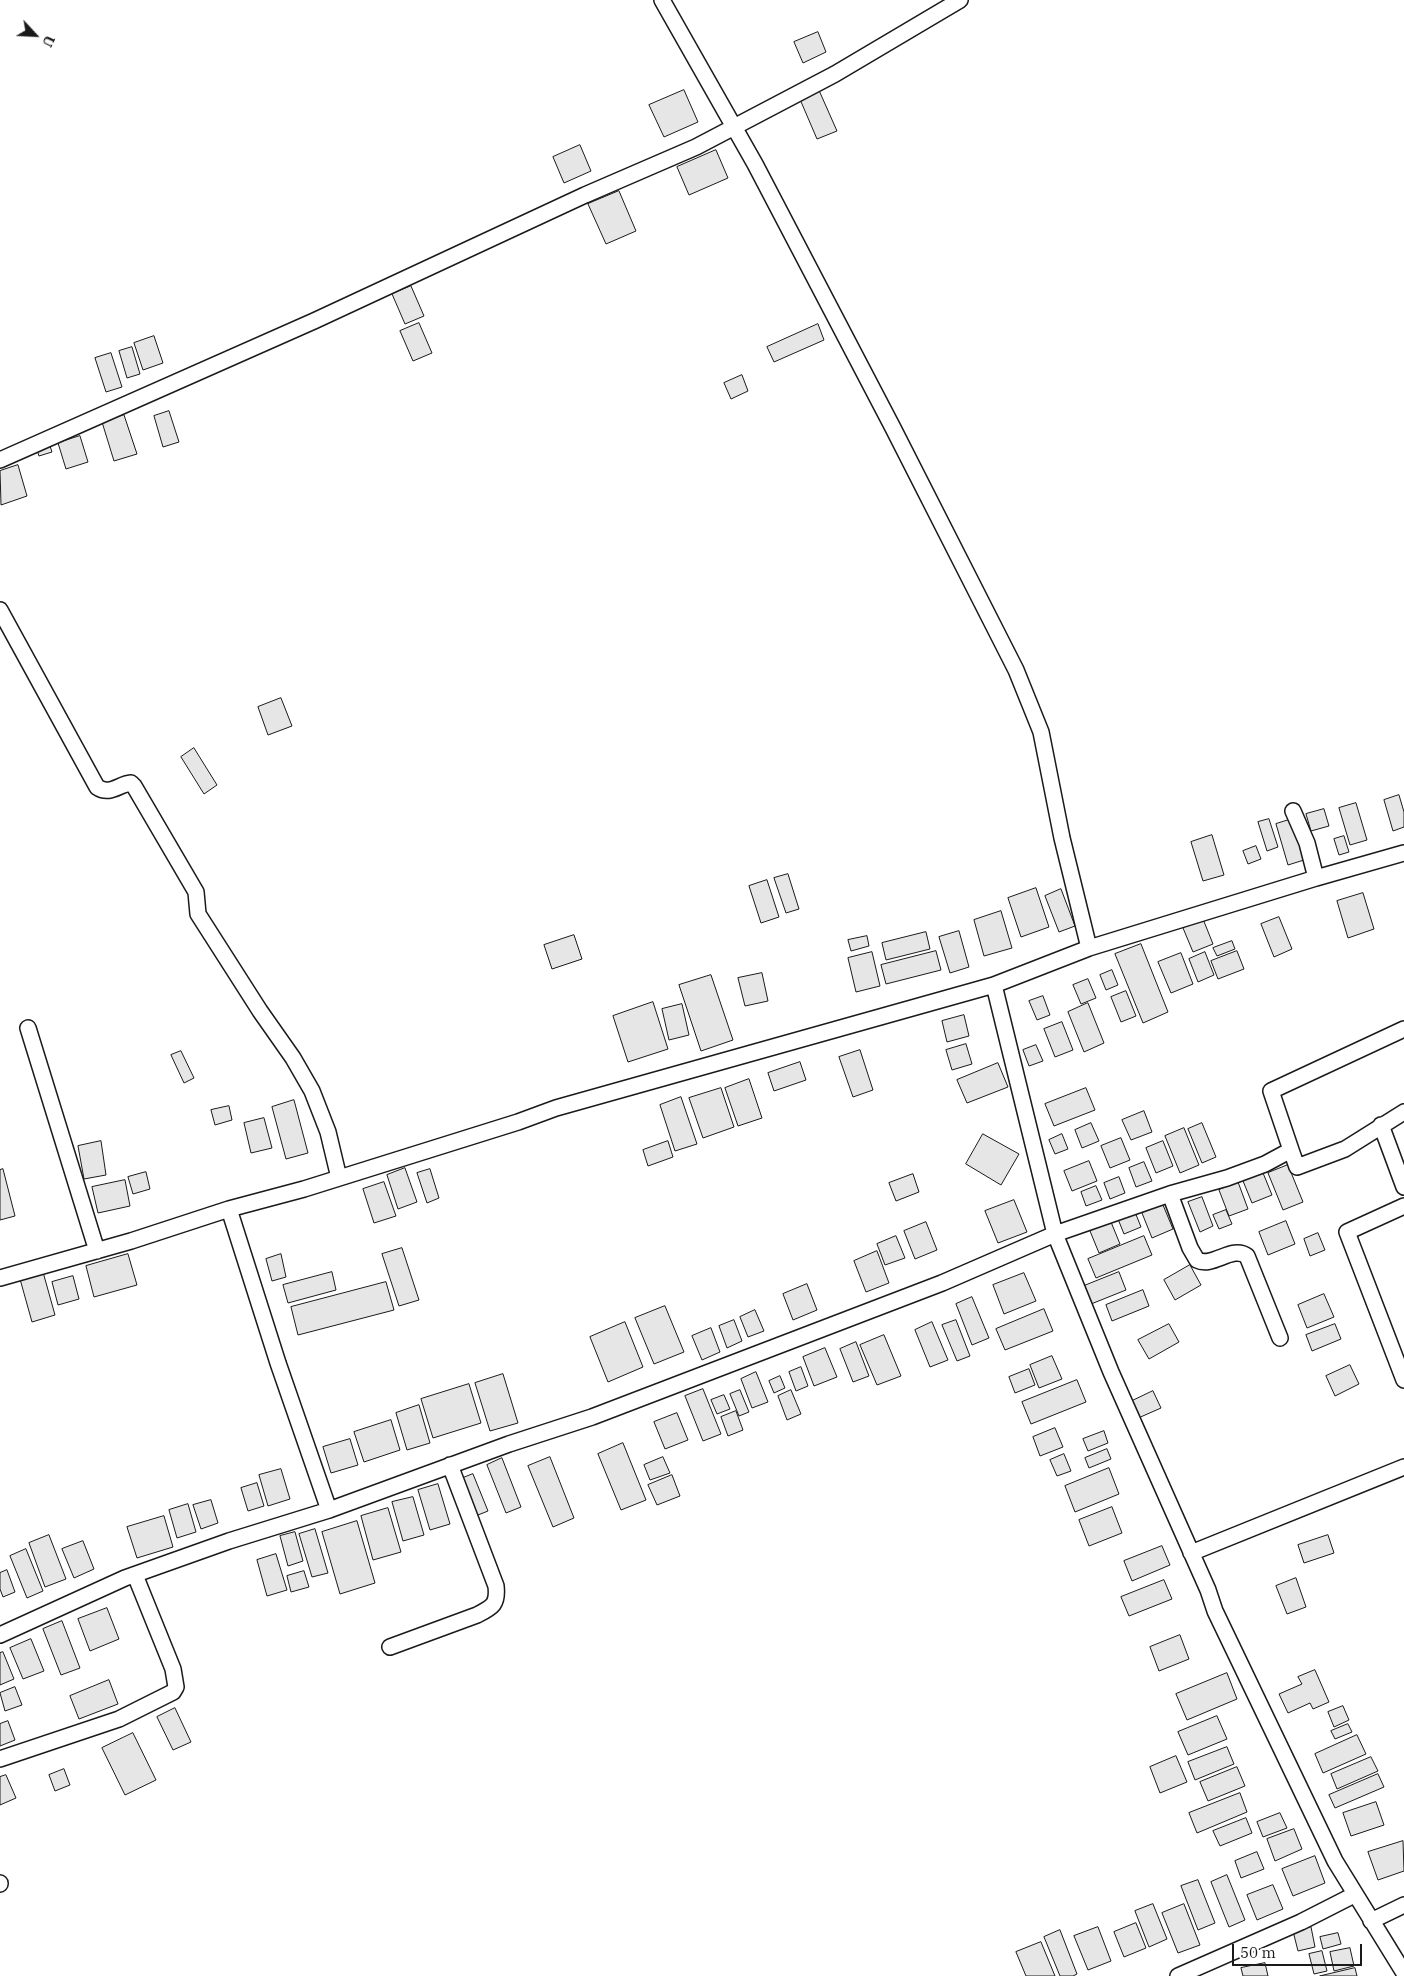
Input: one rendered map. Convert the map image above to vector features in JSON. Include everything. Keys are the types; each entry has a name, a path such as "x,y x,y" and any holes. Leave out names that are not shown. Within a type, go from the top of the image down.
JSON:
{"street":[{"path":"662,0 734,127 893,428 1026,692 1040,732 1062,838 1089,948"},
{"path":"0,460 314,321 585,195 696,147 835,74 960,0"},
{"path":"0,610 97,787 110,791 128,783 134,786 196,892 198,914 260,1011 293,1058 312,1091 328,1132 339,1178"},
{"path":"1293,811 1307,842 1316,878"},
{"path":"0,1278 339,1178 518,1122 556,1108 994,985 1089,948 1404,853"},
{"path":"994,985 1055,1234 1110,1372 1208,1590 1215,1611 1330,1852 1354,1895 1404,1973"},
{"path":"28,1028 97,1250"},
{"path":"1404,1029 1271,1091 1297,1167 1344,1149 1404,1112"},
{"path":"1381,1125 1404,1187"},
{"path":"0,1635 135,1574 229,1541 329,1510 450,1465 592,1416 942,1284 1055,1234 1170,1194 1265,1164 1291,1150"},
{"path":"1170,1194 1190,1248 1198,1260 1204,1262 1238,1252 1247,1256 1280,1338"},
{"path":"1404,1206 1347,1232 1404,1380"},
{"path":"229,1209 278,1363 329,1510"},
{"path":"390,1647 477,1615 489,1609 496,1602 496,1586 450,1465"},
{"path":"1191,1553 1404,1466"},
{"path":"0,1759 119,1719 172,1692 176,1687 173,1669 135,1574"},
{"path":"1188,1974 1301,1922 1354,1895"},
{"path":"1371,1921 1404,1905"}],"building":[{"path":"818,32 826,52 803,63 794,42"},
{"path":"818,88 837,131 817,139 799,97"},
{"path":"684,90 698,122 664,137 649,105"},
{"path":"580,145 591,171 564,183 553,157"},
{"path":"716,150 728,178 689,195 677,167"},
{"path":"619,191 636,231 606,244 588,204"},
{"path":"411,286 424,316 405,324 392,294"},
{"path":"419,323 432,353 413,361 400,331"},
{"path":"818,324 824,340 774,362 767,347"},
{"path":"154,336 163,363 143,370 134,343"},
{"path":"132,347 140,374 127,378 119,351"},
{"path":"111,353 122,387 106,392 95,358"},
{"path":"742,375 748,391 731,399 724,383"},
{"path":"169,411 179,442 163,447 154,416"},
{"path":"124,415 137,454 114,461 102,422"},
{"path":"80,436 88,462 66,469 58,443"},
{"path":"49,443 52,452 39,456 36,447"},
{"path":"18,465 27,496 1,505 0,471"},
{"path":"281,698 292,726 268,735 258,707"},
{"path":"194,748 217,785 204,794 181,757"},
{"path":"1399,795 1404,812 1404,827 1393,831 1384,800"},
{"path":"1356,803 1367,840 1350,845 1339,808"},
{"path":"1324,809 1329,826 1311,831 1306,814"},
{"path":"1269,819 1278,847 1267,851 1258,822"},
{"path":"1292,819 1304,860 1288,865 1276,824"},
{"path":"1212,835 1224,875 1203,881 1191,842"},
{"path":"1344,836 1349,852 1339,855 1334,839"},
{"path":"1256,846 1261,859 1248,864 1243,851"},
{"path":"788,874 799,909 786,913 774,878"},
{"path":"767,880 779,917 761,923 749,886"},
{"path":"1036,888 1049,927 1021,937 1008,898"},
{"path":"1061,889 1075,926 1059,932 1045,896"},
{"path":"1363,893 1374,929 1348,938 1337,901"},
{"path":"1001,911 1012,948 984,956 974,920"},
{"path":"1279,917 1292,949 1274,957 1261,924"},
{"path":"1203,919 1213,944 1193,952 1183,928"},
{"path":"959,931 969,967 950,973 939,937"},
{"path":"926,932 930,949 886,960 882,943"},
{"path":"574,935 582,959 552,969 544,945"},
{"path":"867,936 869,946 851,951 848,940"},
{"path":"1232,941 1235,949 1217,956 1213,948"},
{"path":"1141,944 1168,1012 1143,1023 1115,954"},
{"path":"936,951 941,970 886,984 881,965"},
{"path":"1237,951 1244,969 1218,979 1211,961"},
{"path":"872,952 880,986 856,992 848,958"},
{"path":"1205,952 1214,975 1198,982 1189,959"},
{"path":"1181,953 1193,984 1171,993 1158,962"},
{"path":"1112,970 1118,985 1106,990 1100,975"},
{"path":"762,973 768,1001 745,1006 738,978"},
{"path":"711,975 733,1040 701,1051 679,985"},
{"path":"1088,979 1096,998 1081,1004 1073,985"},
{"path":"1126,991 1136,1016 1121,1022 1111,997"},
{"path":"1043,996 1050,1015 1037,1020 1029,1001"},
{"path":"653,1002 668,1049 628,1062 613,1016"},
{"path":"1088,1003 1104,1043 1084,1052 1068,1012"},
{"path":"682,1004 689,1035 669,1040 662,1009"},
{"path":"964,1015 969,1036 947,1042 942,1021"},
{"path":"1062,1022 1073,1050 1055,1057 1044,1029"},
{"path":"966,1044 972,1064 952,1070 946,1050"},
{"path":"1036,1045 1043,1061 1029,1066 1023,1050"},
{"path":"860,1050 873,1090 853,1097 839,1057"},
{"path":"181,1051 194,1078 184,1083 171,1055"},
{"path":"800,1062 806,1080 774,1091 768,1073"},
{"path":"998,1063 1008,1087 967,1103 957,1080"},
{"path":"749,1079 762,1118 738,1126 725,1088"},
{"path":"721,1088 734,1127 703,1138 689,1098"},
{"path":"1086,1088 1095,1110 1054,1126 1045,1104"},
{"path":"681,1097 697,1144 675,1151 660,1105"},
{"path":"294,1100 308,1153 286,1159 272,1107"},
{"path":"229,1106 232,1120 215,1125 211,1110"},
{"path":"1144,1111 1152,1132 1131,1140 1122,1120"},
{"path":"264,1118 272,1148 251,1153 244,1123"},
{"path":"1091,1123 1099,1141 1082,1148 1075,1130"},
{"path":"1202,1123 1216,1157 1202,1163 1188,1129"},
{"path":"1184,1128 1199,1165 1180,1173 1165,1136"},
{"path":"983,1134 1019,1154 1001,1185 966,1164"},
{"path":"1062,1134 1068,1149 1055,1154 1049,1140"},
{"path":"1121,1138 1130,1160 1110,1168 1101,1146"},
{"path":"101,1141 106,1175 84,1179 78,1146"},
{"path":"668,1141 673,1157 648,1166 643,1150"},
{"path":"1163,1141 1173,1166 1156,1173 1146,1148"},
{"path":"1089,1161 1097,1181 1072,1191 1064,1171"},
{"path":"1144,1162 1152,1181 1136,1187 1129,1168"},
{"path":"1288,1165 1303,1202 1283,1210 1268,1173"},
{"path":"405,1168 417,1202 398,1209 387,1175"},
{"path":"1261,1168 1272,1195 1252,1203 1241,1176"},
{"path":"3,1169 15,1216 0,1220 0,1170"},
{"path":"430,1169 439,1198 427,1203 417,1173"},
{"path":"146,1172 150,1189 133,1194 128,1177"},
{"path":"913,1174 919,1192 896,1201 889,1183"},
{"path":"1119,1177 1125,1193 1110,1199 1104,1183"},
{"path":"125,1180 130,1206 98,1213 92,1187"},
{"path":"384,1182 396,1216 374,1223 363,1189"},
{"path":"1238,1182 1248,1209 1229,1216 1219,1190"},
{"path":"1096,1186 1102,1200 1086,1206 1081,1192"},
{"path":"1202,1197 1213,1226 1200,1232 1188,1202"},
{"path":"1014,1200 1027,1232 998,1243 985,1211"},
{"path":"1163,1205 1173,1229 1152,1238 1142,1213"},
{"path":"1226,1210 1232,1224 1219,1229 1213,1215"},
{"path":"1135,1212 1141,1227 1124,1234 1118,1219"},
{"path":"1286,1221 1295,1244 1268,1255 1259,1232"},
{"path":"926,1222 937,1250 915,1259 904,1231"},
{"path":"1111,1222 1120,1244 1099,1253 1090,1231"},
{"path":"1318,1233 1325,1250 1310,1256 1304,1239"},
{"path":"896,1236 905,1258 885,1265 877,1244"},
{"path":"1144,1236 1152,1255 1096,1278 1088,1259"},
{"path":"402,1248 419,1300 399,1306 382,1254"},
{"path":"877,1251 889,1283 866,1292 854,1261"},
{"path":"128,1254 137,1285 94,1297 86,1266"},
{"path":"281,1254 286,1277 272,1281 266,1259"},
{"path":"1190,1265 1201,1285 1175,1300 1164,1280"},
{"path":"43,1272 55,1315 32,1322 20,1279"},
{"path":"332,1272 336,1290 288,1303 283,1285"},
{"path":"1119,1272 1126,1290 1091,1304 1084,1286"},
{"path":"1024,1273 1036,1301 1004,1314 993,1285"},
{"path":"73,1276 79,1299 58,1305 52,1282"},
{"path":"386,1282 394,1310 298,1335 291,1307"},
{"path":"807,1284 817,1310 793,1320 783,1294"},
{"path":"1143,1290 1149,1306 1112,1321 1106,1305"},
{"path":"1324,1294 1334,1317 1307,1328 1298,1305"},
{"path":"972,1297 989,1338 972,1345 956,1304"},
{"path":"665,1306 684,1352 654,1364 635,1318"},
{"path":"1044,1309 1053,1331 1005,1350 996,1329"},
{"path":"755,1310 764,1331 748,1337 740,1317"},
{"path":"734,1320 742,1341 727,1348 719,1326"},
{"path":"956,1320 970,1356 957,1361 942,1325"},
{"path":"625,1322 643,1367 608,1382 590,1337"},
{"path":"932,1322 948,1360 930,1367 915,1330"},
{"path":"1169,1324 1179,1342 1149,1359 1138,1340"},
{"path":"1335,1324 1341,1339 1312,1351 1306,1335"},
{"path":"711,1328 720,1352 702,1360 692,1336"},
{"path":"884,1335 901,1376 877,1385 860,1345"},
{"path":"856,1342 869,1376 853,1382 840,1349"},
{"path":"825,1348 837,1377 814,1386 803,1357"},
{"path":"1052,1356 1062,1379 1039,1388 1030,1365"},
{"path":"1350,1365 1359,1384 1335,1396 1326,1376"},
{"path":"801,1367 808,1386 796,1391 789,1372"},
{"path":"1029,1369 1035,1385 1015,1393 1009,1377"},
{"path":"756,1372 768,1402 752,1408 741,1379"},
{"path":"503,1374 518,1423 490,1431 475,1383"},
{"path":"780,1376 785,1388 774,1393 769,1381"},
{"path":"1077,1380 1086,1402 1031,1424 1022,1402"},
{"path":"469,1384 481,1423 433,1438 421,1399"},
{"path":"703,1389 721,1434 703,1441 685,1396"},
{"path":"740,1390 749,1412 739,1416 730,1394"},
{"path":"791,1390 801,1414 787,1420 778,1396"},
{"path":"1153,1391 1161,1408 1136,1419 1128,1403"},
{"path":"724,1395 730,1409 717,1414 711,1400"},
{"path":"419,1405 430,1443 407,1450 396,1413"},
{"path":"736,1411 743,1430 728,1436 721,1417"},
{"path":"677,1413 688,1440 665,1449 654,1422"},
{"path":"391,1420 400,1450 364,1462 354,1432"},
{"path":"1055,1428 1063,1447 1040,1456 1033,1437"},
{"path":"1104,1431 1108,1443 1088,1451 1083,1439"},
{"path":"350,1439 358,1465 331,1473 323,1447"},
{"path":"623,1443 646,1500 621,1510 598,1454"},
{"path":"1107,1449 1111,1459 1089,1468 1085,1458"},
{"path":"1064,1454 1071,1471 1057,1476 1050,1460"},
{"path":"550,1457 574,1518 553,1527 528,1466"},
{"path":"663,1457 670,1473 650,1480 644,1465"},
{"path":"502,1458 521,1507 506,1513 487,1465"},
{"path":"1109,1468 1119,1494 1075,1512 1065,1486"},
{"path":"281,1469 290,1499 268,1506 259,1475"},
{"path":"473,1474 488,1511 473,1517 458,1480"},
{"path":"672,1475 680,1496 657,1505 648,1485"},
{"path":"257,1483 264,1506 248,1511 241,1488"},
{"path":"438,1484 450,1524 430,1530 418,1490"},
{"path":"413,1497 424,1535 403,1541 392,1502"},
{"path":"211,1500 218,1523 201,1529 193,1505"},
{"path":"188,1504 196,1532 177,1538 169,1510"},
{"path":"1112,1507 1122,1533 1089,1546 1079,1520"},
{"path":"388,1508 401,1552 373,1560 361,1516"},
{"path":"164,1516 173,1547 137,1558 127,1527"},
{"path":"357,1521 375,1583 340,1594 322,1532"},
{"path":"315,1529 328,1573 312,1577 299,1534"},
{"path":"295,1532 303,1561 288,1566 280,1536"},
{"path":"49,1535 66,1579 45,1587 29,1543"},
{"path":"1328,1535 1334,1553 1304,1563 1298,1545"},
{"path":"83,1541 94,1569 74,1578 62,1549"},
{"path":"1162,1546 1170,1565 1132,1581 1124,1561"},
{"path":"26,1549 43,1591 27,1598 10,1556"},
{"path":"276,1554 287,1590 267,1596 257,1560"},
{"path":"7,1570 15,1592 3,1597 0,1589 0,1573"},
{"path":"304,1571 309,1587 291,1592 287,1576"},
{"path":"1296,1578 1306,1607 1287,1614 1276,1586"},
{"path":"1164,1580 1172,1599 1129,1616 1121,1597"},
{"path":"107,1608 119,1639 90,1651 78,1619"},
{"path":"62,1621 80,1668 61,1675 43,1629"},
{"path":"1180,1635 1189,1659 1159,1671 1150,1647"},
{"path":"31,1639 44,1671 23,1679 10,1648"},
{"path":"3,1652 14,1679 0,1685 0,1653"},
{"path":"1315,1670 1329,1702 1313,1709 1310,1703 1288,1713 1279,1694 1302,1684 1298,1677"},
{"path":"1227,1673 1237,1699 1187,1720 1176,1694"},
{"path":"109,1680 118,1704 79,1719 70,1696"},
{"path":"15,1687 22,1705 5,1711 0,1693"},
{"path":"1343,1706 1349,1720 1334,1727 1328,1712"},
{"path":"175,1708 191,1742 173,1750 157,1717"},
{"path":"1217,1716 1227,1739 1188,1755 1178,1732"},
{"path":"8,1721 15,1740 0,1746 0,1724"},
{"path":"1348,1724 1352,1732 1335,1739 1331,1731"},
{"path":"133,1733 156,1780 125,1795 102,1748"},
{"path":"1357,1735 1366,1754 1323,1773 1315,1754"},
{"path":"1227,1747 1234,1764 1195,1780 1188,1762"},
{"path":"1176,1756 1187,1782 1160,1793 1150,1767"},
{"path":"1371,1757 1378,1771 1337,1789 1331,1774"},
{"path":"1237,1767 1245,1786 1208,1801 1200,1782"},
{"path":"64,1769 70,1785 55,1791 49,1775"},
{"path":"1378,1774 1384,1787 1335,1808 1329,1795"},
{"path":"6,1775 16,1798 0,1805 0,1777"},
{"path":"1240,1793 1247,1812 1197,1833 1189,1813"},
{"path":"1376,1802 1384,1825 1351,1836 1343,1813"},
{"path":"1280,1813 1287,1828 1263,1837 1257,1822"},
{"path":"1246,1818 1252,1833 1220,1846 1213,1831"},
{"path":"1294,1829 1302,1849 1275,1861 1267,1839"},
{"path":"1403,1841 1404,1871 1378,1880 1368,1852"},
{"path":"1257,1852 1264,1869 1241,1878 1235,1861"},
{"path":"1315,1856 1325,1883 1293,1896 1282,1869"},
{"path":"1227,1875 1245,1920 1229,1927 1211,1882"},
{"path":"1198,1880 1215,1923 1198,1930 1181,1886"},
{"path":"1273,1885 1283,1909 1257,1920 1247,1895"},
{"path":"1153,1904 1167,1939 1149,1947 1135,1911"},
{"path":"1184,1904 1200,1945 1178,1953 1162,1913"},
{"path":"1136,1923 1146,1948 1124,1957 1114,1932"},
{"path":"1098,1927 1111,1961 1088,1970 1074,1936"},
{"path":"1311,1927 1315,1947 1298,1951 1293,1931"},
{"path":"1060,1930 1077,1974 1073,1976 1060,1976 1044,1937"},
{"path":"1338,1933 1341,1944 1323,1949 1320,1937"},
{"path":"1041,1942 1055,1976 1026,1976 1016,1952"},
{"path":"1350,1948 1354,1966 1334,1971 1330,1952"},
{"path":"1322,1951 1327,1971 1314,1974 1309,1954"},
{"path":"1265,1963 1268,1976 1243,1976 1241,1968"},
{"path":"1355,1968 1357,1976 1320,1976"}]}
